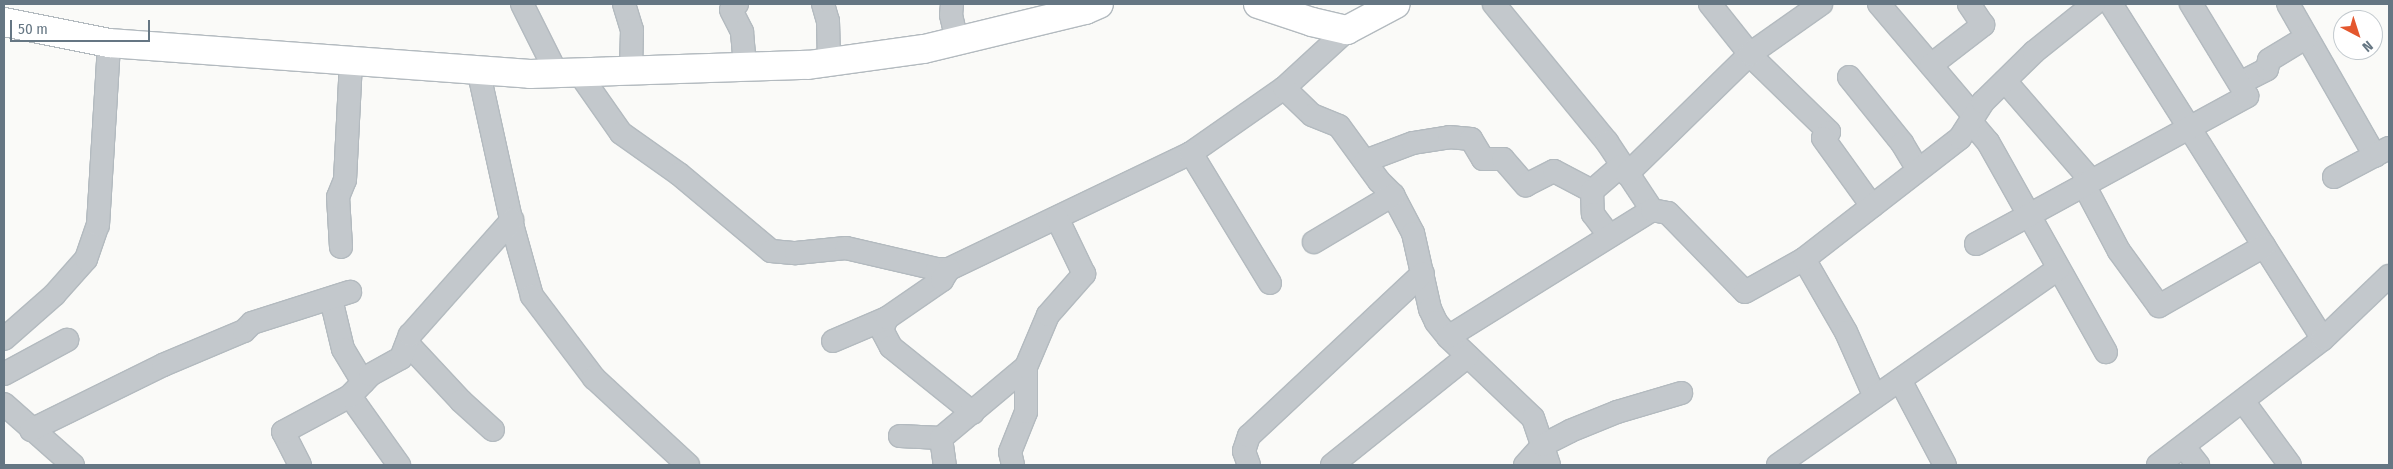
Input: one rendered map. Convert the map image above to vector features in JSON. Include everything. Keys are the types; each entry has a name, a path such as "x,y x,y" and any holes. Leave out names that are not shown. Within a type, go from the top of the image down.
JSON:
{"main road":[{"path":"4,22 109,43 478,69 568,73 829,62 958,41 1099,4"},
{"path":"1258,4 1312,22 1347,30 1386,6"}],"street":[{"path":"522,4 568,73 620,133 679,174 771,251 796,253 846,248 937,269 949,269 1191,153 1284,88 1347,30"},
{"path":"624,4 632,30 631,71"},
{"path":"737,4 731,10 742,32 745,67"},
{"path":"823,4 828,21 829,62"},
{"path":"952,4 951,15 958,41"},
{"path":"1494,4 1607,142 1652,210"},
{"path":"1710,4 1750,54 1829,132 1823,138 1872,206"},
{"path":"1592,191 1624,170 1750,54 1821,4"},
{"path":"1879,4 1931,65 1988,142 2106,352"},
{"path":"1931,65 1983,25 1969,4"},
{"path":"1448,337 1609,235 1652,210 1668,213 1745,292 1804,259 1960,138 1972,119 2005,81 2034,52 2094,4"},
{"path":"2110,4 2323,339"},
{"path":"1976,244 2086,181 2248,96 2191,4"},
{"path":"2288,4 2307,37 2382,152 2334,177"},
{"path":"2240,83 2267,68 2268,60 2307,37"},
{"path":"4,339 54,295 86,260 98,225 109,43"},
{"path":"341,247 338,197 346,180 351,60"},
{"path":"478,69 512,220 532,296 594,378 687,465"},
{"path":"1849,76 1902,143 1918,170"},
{"path":"2005,81 2086,181 2119,252 2159,306 2264,246"},
{"path":"1284,88 1312,115 1339,126 1393,195 1413,233 1430,309 1448,337 1533,418 1546,455"},
{"path":"1365,161 1413,143 1449,138 1471,139 1483,158 1503,160 1526,185 1554,172 1592,191"},
{"path":"1191,153 1270,283"},
{"path":"1592,191 1593,214 1609,235"},
{"path":"1314,242 1393,195"},
{"path":"1013,465 1010,452 1026,412 1026,367 1048,315 1084,274 1057,218"},
{"path":"300,465 283,432 357,389 401,358 410,335 512,220"},
{"path":"1804,259 1846,332 1875,397"},
{"path":"1778,465 2058,268"},
{"path":"833,340 887,318 942,280 949,269"},
{"path":"1249,465 1244,451 1249,436 1423,273"},
{"path":"2158,465 2323,339 2389,276"},
{"path":"31,430 163,365 244,331 252,323 340,296 343,349 357,389 399,465"},
{"path":"887,318 882,330 891,347 973,413"},
{"path":"4,374 67,340"},
{"path":"407,343 461,401 493,430"},
{"path":"1332,465 1468,356"},
{"path":"900,436 941,438 1026,367"},
{"path":"1900,380 1934,461"},
{"path":"1525,465 1546,455 1617,412 1682,393"},
{"path":"2243,401 2290,465"},
{"path":"4,404 31,430 74,465"},
{"path":"941,438 945,465"},
{"path":"2184,447 2198,465"}]}
